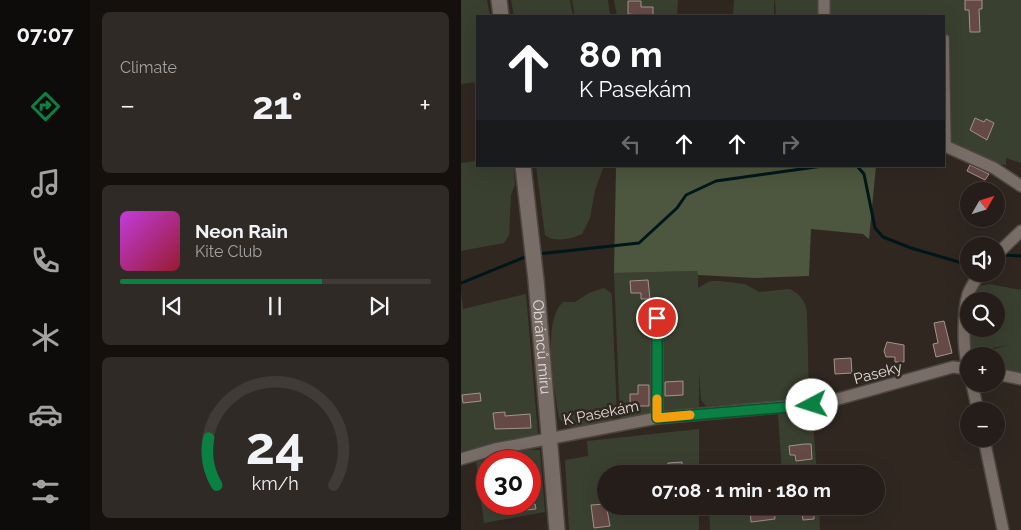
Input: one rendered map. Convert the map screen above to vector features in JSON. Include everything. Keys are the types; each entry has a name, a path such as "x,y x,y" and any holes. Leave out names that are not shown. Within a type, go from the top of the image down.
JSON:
{"main road":[{"path":"499,0 501,15"},
{"name":"Obránců míru","path":"523,167 550,438 557,530"}],"street":[{"path":"824,0 825,15"},
{"path":"946,146 994,168 1021,186"},
{"path":"1005,246 1021,231"},
{"name":"Paseky","path":"966,347 965,307 969,293 975,282"},
{"name":"K Pasekám","path":"657,318 657,418"},
{"name":"Paseky","path":"705,414 824,403 953,366 960,367"},
{"path":"1005,376 1021,379"},
{"name":"K Pasekám","path":"461,459 550,438 657,418 705,414"},
{"path":"986,447 1003,530"}],"lane":[{"path":"946,38 946,146"}],"green space":[{"path":"461,0 487,0 490,15 476,15 476,82 461,84"},
{"path":"511,0 570,0 573,15 514,15"},
{"path":"572,0 608,0 610,15 575,15"},
{"path":"614,0 678,0 677,15 617,15"},
{"path":"734,0 774,0 774,15 733,15"},
{"path":"775,0 820,0 821,15 776,15"},
{"path":"828,0 1021,0 1021,163 1006,158 1006,165 994,163 945,142 945,15 828,15"},
{"path":"476,161 476,167 514,167 515,185 511,195 509,235 504,243 461,251 461,163"},
{"path":"536,167 604,167 595,190 590,218 582,234 558,240 545,235"},
{"path":"616,167 876,167 869,239 863,234 811,229 809,276 755,278 698,275 697,271 614,273"},
{"path":"698,271 698,288 710,281 719,281 745,284 759,292 789,289 799,296 804,302 807,314 809,397 805,400 706,406 701,400 699,372 699,407 663,413 662,382 656,414 620,419 614,273"},
{"path":"990,284 1021,290 1021,375 1005,371 1005,347 1001,347 1008,345 970,347 969,337 1005,337 1005,292 975,292 979,286"},
{"path":"604,288 611,293 612,299 617,414 606,423 578,428 563,423 559,417 551,357 553,325 556,312 563,302 575,302 589,293"},
{"path":"461,292 463,309 526,294 538,435 461,454"},
{"path":"812,411 816,465 781,465 778,414 802,414"},
{"path":"699,429 699,465 597,465 597,515 699,515 699,530 569,530 565,460 588,456 587,441"},
{"path":"541,462 545,512 541,513"},
{"path":"483,515 528,515 484,523"},
{"path":"709,515 819,515 820,530 710,530"}],"building":[{"path":"965,0 982,0 982,9 979,9 980,32 970,32 969,10 965,10"},
{"path":"628,1 641,1 641,7 653,7 653,15 628,14"},
{"path":"975,118 984,122 986,119 994,123 987,140 970,130"},
{"path":"970,165 989,174 985,180 967,171"},
{"path":"648,280 650,299 641,299 641,293 631,293 630,281"},
{"path":"944,321 952,353 936,357 933,344 938,343 934,323"},
{"path":"887,342 904,345 904,362 895,362 895,357 886,357 884,351"},
{"path":"851,358 852,373 835,374 834,359"},
{"path":"683,381 683,395 665,396 665,382"},
{"path":"638,385 649,385 649,406 630,406 630,394 638,394"},
{"path":"480,393 481,401 463,403 462,395"},
{"path":"505,412 505,416 530,414 531,428 495,429 493,413"},
{"path":"811,444 812,459 796,461 795,455 790,455 789,446"},
{"path":"682,462 682,465 668,465 668,463"},
{"path":"591,505 597,505 597,515 608,515 610,526 594,528"},
{"path":"750,515 775,515 775,519 751,522"},
{"path":"802,515 814,515 814,519 803,520"}],"waterway":[{"path":"538,254 639,243 677,208 686,195 716,181 816,167"},
{"path":"858,167 864,174 875,228 883,237 911,248 960,262"},
{"path":"461,283 530,255"},
{"path":"1005,255 1021,256"}],"slow traffic":[{"path":"657,399 657,418 690,415"}],"route":[{"path":"657,318 657,418 812,405"}]}
